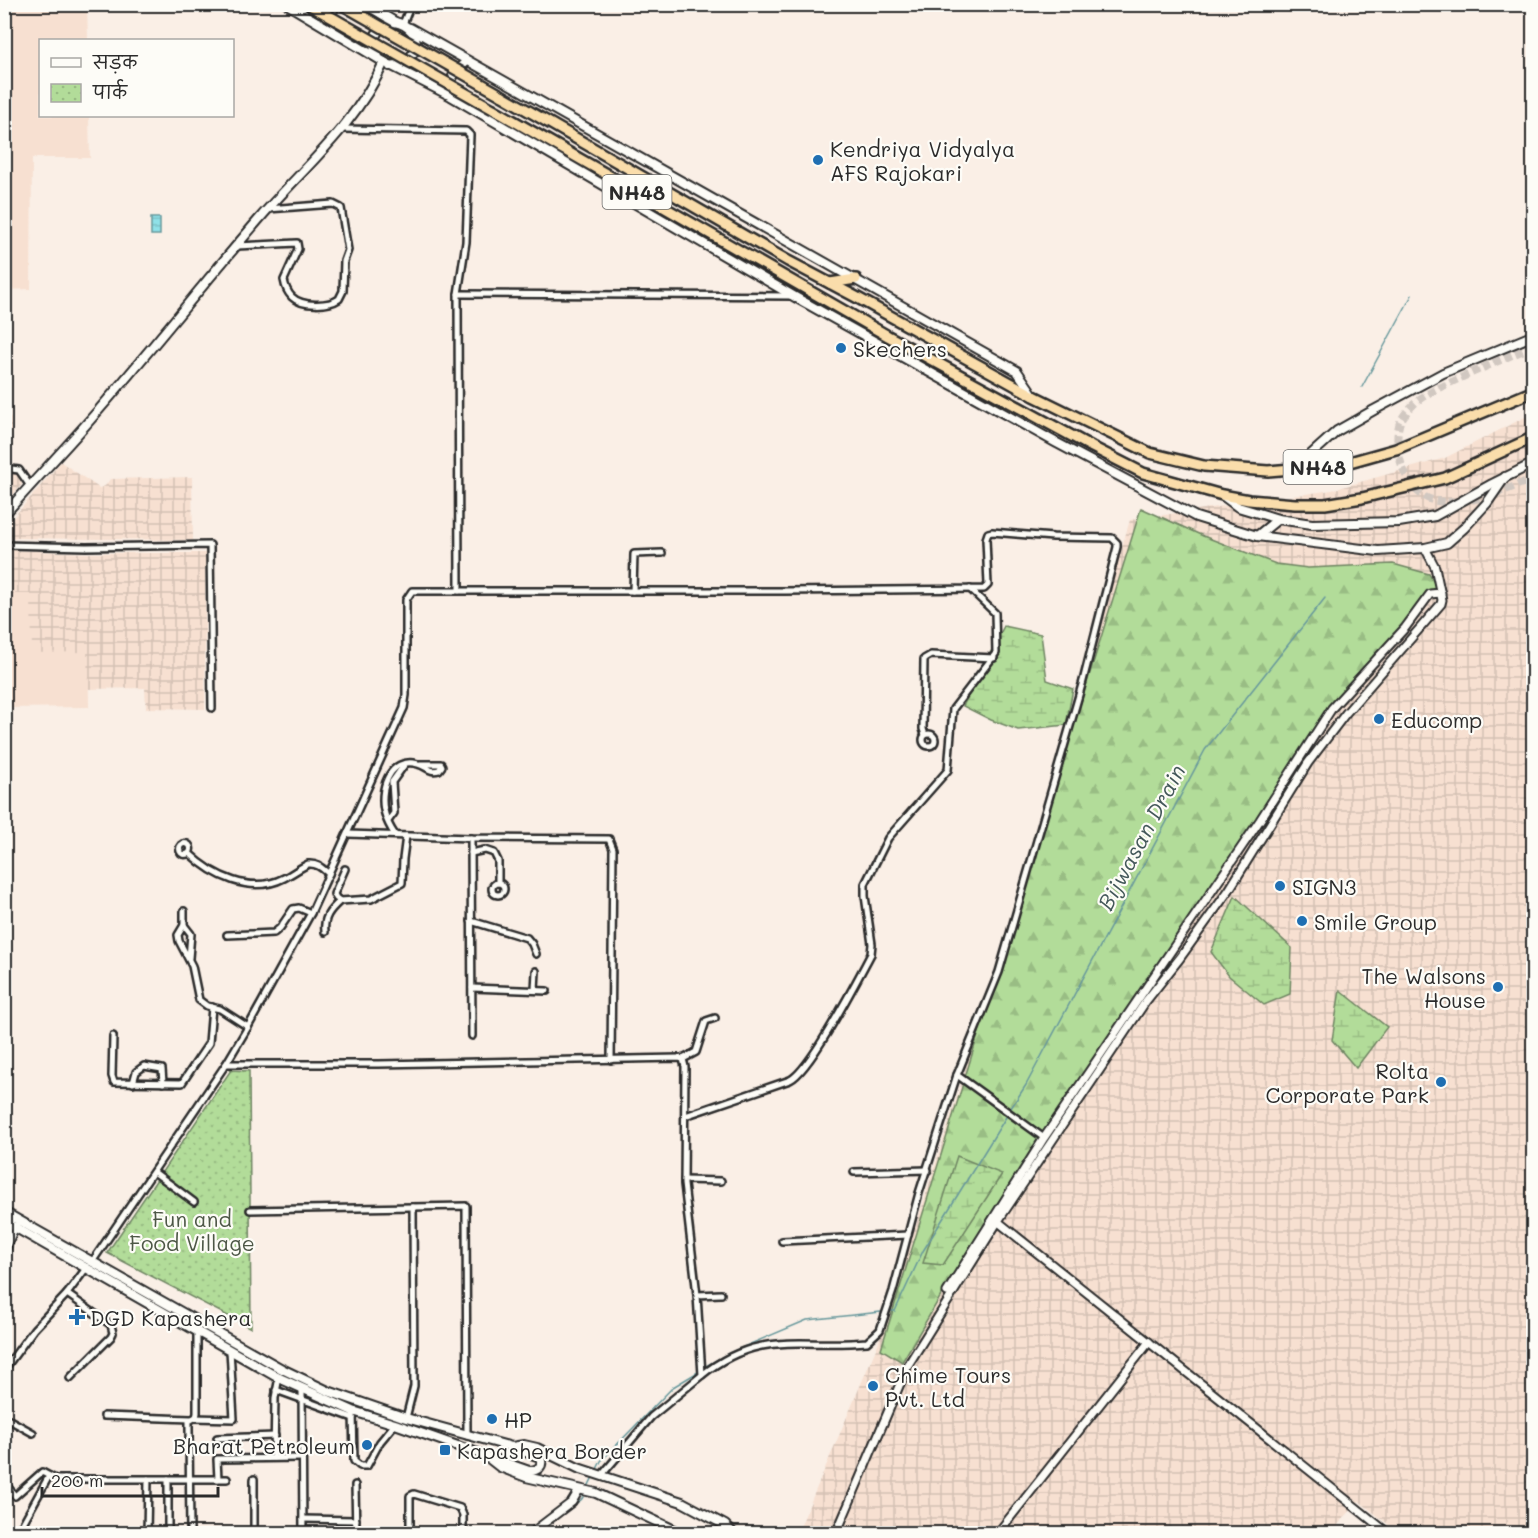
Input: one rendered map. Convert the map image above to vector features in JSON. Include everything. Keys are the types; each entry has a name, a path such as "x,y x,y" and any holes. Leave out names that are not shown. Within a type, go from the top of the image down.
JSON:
{"highway":[{"name":"NH48","path":"308,4 878,331 1143,473 1222,495 1249,500 1325,504 1362,498 1445,478 1533,436"},
{"name":"NH48","path":"341,4 788,261 1034,396 1150,453 1204,466 1268,471 1339,465 1396,449 1533,391"},
{"path":"830,283 856,279"}],"main road":[{"path":"287,4 384,62 451,96 795,297 1152,495 1196,517 1257,536 1378,551 1425,548 1447,543 1464,528 1487,503 1505,477"},
{"path":"310,17 325,17 332,12 336,4"},
{"path":"365,4 1017,371 1034,396"},
{"path":"384,62 374,49 373,41 376,33 382,27 403,25"},
{"path":"384,62 407,61 413,54 416,46 415,38 403,25"},
{"path":"451,96 447,90 450,80 460,65 467,61"},
{"path":"4,515 88,422 267,209 342,129 377,78 384,62"},
{"path":"1295,469 1337,431 1374,410 1443,373 1533,335"},
{"path":"1222,495 1238,507 1278,519 1312,524 1399,522 1435,516 1533,463"},
{"path":"1257,536 1278,519"},
{"path":"4,1212 18,1225"},
{"path":"4,1221 18,1225 90,1264 281,1373 303,1388 353,1415 395,1424 529,1471 536,1471 540,1467 542,1461 540,1457 406,1418 281,1373 230,1350 197,1332 90,1264"},
{"path":"512,1447 524,1445 537,1448 563,1462 682,1502 725,1525 734,1533"},
{"path":"486,1456 500,1467 526,1477 596,1493 683,1533"}],"street":[{"path":"403,25 411,4"},
{"path":"342,129 469,132 471,139 467,236 459,294 459,591"},
{"path":"237,246 297,243 298,249 284,280 292,297 310,304 326,304 339,299 343,291 344,261 348,247 341,208 338,205 329,204 267,209"},
{"path":"459,294 795,297"},
{"path":"4,468 19,470 30,486"},
{"path":"4,1370 34,1329 67,1294 90,1264 154,1172 226,1064 311,912 404,708 406,600 408,595 417,590 970,589 987,587 986,539 988,533 1112,538 1117,543 1114,564 1100,619 999,972 957,1075 880,1330 867,1342 761,1345 726,1358 651,1417 596,1474"},
{"path":"4,545 86,547 210,545 212,708"},
{"path":"831,1533 900,1370 996,1220 1146,1001 1229,890 1308,763 1346,713 1441,604 1435,567 1425,548"},
{"path":"633,591 634,554 662,553"},
{"path":"685,1116 790,1080 802,1070 833,1023 871,954 872,944 864,891 868,877 893,832 948,770 953,710 994,658 997,647 995,614 970,589"},
{"path":"836,1533 908,1365 1044,1138 1260,820 1332,708 1405,628 1426,598 1433,592 1441,593"},
{"path":"925,735 923,729 924,659 931,654 994,658"},
{"path":"395,836 383,801 385,785 394,768 405,764 420,764"},
{"path":"388,821 394,813 392,782 405,764"},
{"path":"348,834 471,838 604,837 609,839 612,843 611,1060"},
{"path":"325,932 328,913 340,901 368,900 402,883 406,836"},
{"path":"471,838 472,1036"},
{"path":"471,853 488,850 494,853 498,861 498,883"},
{"path":"189,853 213,872 241,882 262,884 278,880 312,863 329,874"},
{"path":"340,901 334,894 340,885 345,869"},
{"path":"227,936 274,933 293,909 299,908 311,912"},
{"path":"184,911 184,925 178,938 192,966 198,998 204,1005 220,1009 248,1026"},
{"path":"471,921 527,938 536,954"},
{"path":"184,925 190,934 189,958"},
{"path":"535,990 536,971"},
{"path":"472,988 547,991"},
{"path":"113,1035 113,1080 117,1084 184,1082 204,1052 210,1038 212,1007"},
{"path":"226,1064 683,1059 696,1052 706,1021 715,1018"},
{"path":"683,1059 685,1066 684,1180 697,1295 702,1375"},
{"path":"133,1083 136,1072 144,1066 162,1069 163,1083"},
{"path":"957,1075 1044,1138"},
{"path":"854,1172 928,1170"},
{"path":"154,1172 194,1202"},
{"path":"684,1180 721,1181"},
{"path":"250,1210 463,1205 467,1209 467,1436"},
{"path":"406,1418 414,1386 413,1206"},
{"path":"996,1220 1389,1533"},
{"path":"4,1260 8,1244 18,1225"},
{"path":"782,1241 908,1235"},
{"path":"67,1294 111,1325 113,1333 70,1378"},
{"path":"697,1295 721,1294"},
{"path":"190,1533 189,1428 197,1413 197,1332"},
{"path":"998,1533 1149,1342"},
{"path":"104,1416 234,1419 230,1350"},
{"path":"274,1458 276,1390 281,1373"},
{"path":"303,1388 303,1533"},
{"path":"276,1390 303,1401 353,1415 354,1461 364,1467 368,1466 380,1442 395,1424"},
{"path":"4,1417 33,1432"},
{"path":"217,1438 275,1436"},
{"path":"218,1479 217,1459 302,1458"},
{"path":"5,1485 15,1496 41,1473 55,1479 227,1479"},
{"path":"17,1533 50,1476"},
{"path":"147,1533 148,1479"},
{"path":"168,1479 168,1533"},
{"path":"254,1479 254,1533"},
{"path":"355,1485 356,1533"},
{"path":"530,1533 583,1491"},
{"path":"410,1533 410,1496 414,1494 460,1508 463,1515 463,1533"},
{"path":"303,1520 356,1520"}],"shaded area":[{"path":"4,5 87,5 88,39 39,39 39,117 89,117 90,158 32,158 31,289 5,290"},
{"path":"1533,413 1533,1533 1399,1533 1359,1501 1331,1533 797,1534 878,1344 958,1094 1130,520 1332,490 1445,458"},
{"path":"11,417 12,465 5,465 5,418"},
{"path":"61,462 99,488 105,486 110,479 192,477 193,540 5,538 5,527"},
{"path":"5,472 19,474 22,484 5,504"},
{"path":"5,550 205,553 205,709 146,708 145,688 88,689 87,652 32,653 31,594 5,594"},
{"path":"4,594 31,594 88,652 89,707 5,708"}],"green space":[{"path":"1141,508 1203,536 1276,564 1308,568 1393,564 1429,574 1438,590 1322,724 1263,823 1147,989 952,1277 902,1362 881,1349"},
{"path":"1004,626 1041,634 1047,680 1073,689 1066,725 1018,730 963,706"},
{"path":"1235,896 1292,948 1290,994 1264,1005 1229,976 1211,952"},
{"path":"1340,990 1387,1027 1356,1068 1332,1040"},
{"name":"Fun and Food Village","path":"231,1070 249,1071 251,1328 107,1253"},
{"path":"957,1156 1002,1174 943,1265 923,1263"}],"water":[{"path":"151,218 160,218 160,235 151,235"}],"waterway":[{"name":"Bijwasan Drain","path":"1362,387 1412,295"},
{"name":"Bijwasan Drain","path":"1011,1108 1026,1085 1205,750 1325,598"},
{"name":"Bijwasan Drain","path":"891,1311 895,1311 923,1251 1006,1117"},
{"name":"Bijwasan Drain","path":"706,1366 729,1353 807,1320 881,1312"},
{"name":"Bijwasan Drain","path":"596,1471 601,1461 673,1387 698,1372"},
{"name":"Bijwasan Drain","path":"588,1487 594,1475"},
{"name":"Bijwasan Drain","path":"571,1507 585,1494"}],"tunnel":[{"path":"1534,346 1458,379 1418,400 1400,422 1398,433 1398,445 1404,470 1409,481 1426,498 1449,502 1474,499 1534,478"}],"place":[{"name":"Kendriya Vidyalya AFS Rajokari","path":"818,160"},
{"name":"Skechers","path":"841,348"},
{"name":"Educomp","path":"1379,719"},
{"name":"SIGN3","path":"1280,886"},
{"name":"Smile Group","path":"1302,921"},
{"name":"The Walsons House","path":"1498,987"},
{"name":"Rolta Corporate Park","path":"1441,1082"},
{"name":"DGD Kapashera","path":"77,1317"},
{"name":"Chime Tours Pvt. Ltd","path":"873,1386"},
{"name":"HP","path":"492,1419"},
{"name":"Bharat Petroleum","path":"367,1445"},
{"name":"Kapashera Border","path":"445,1450"}]}
